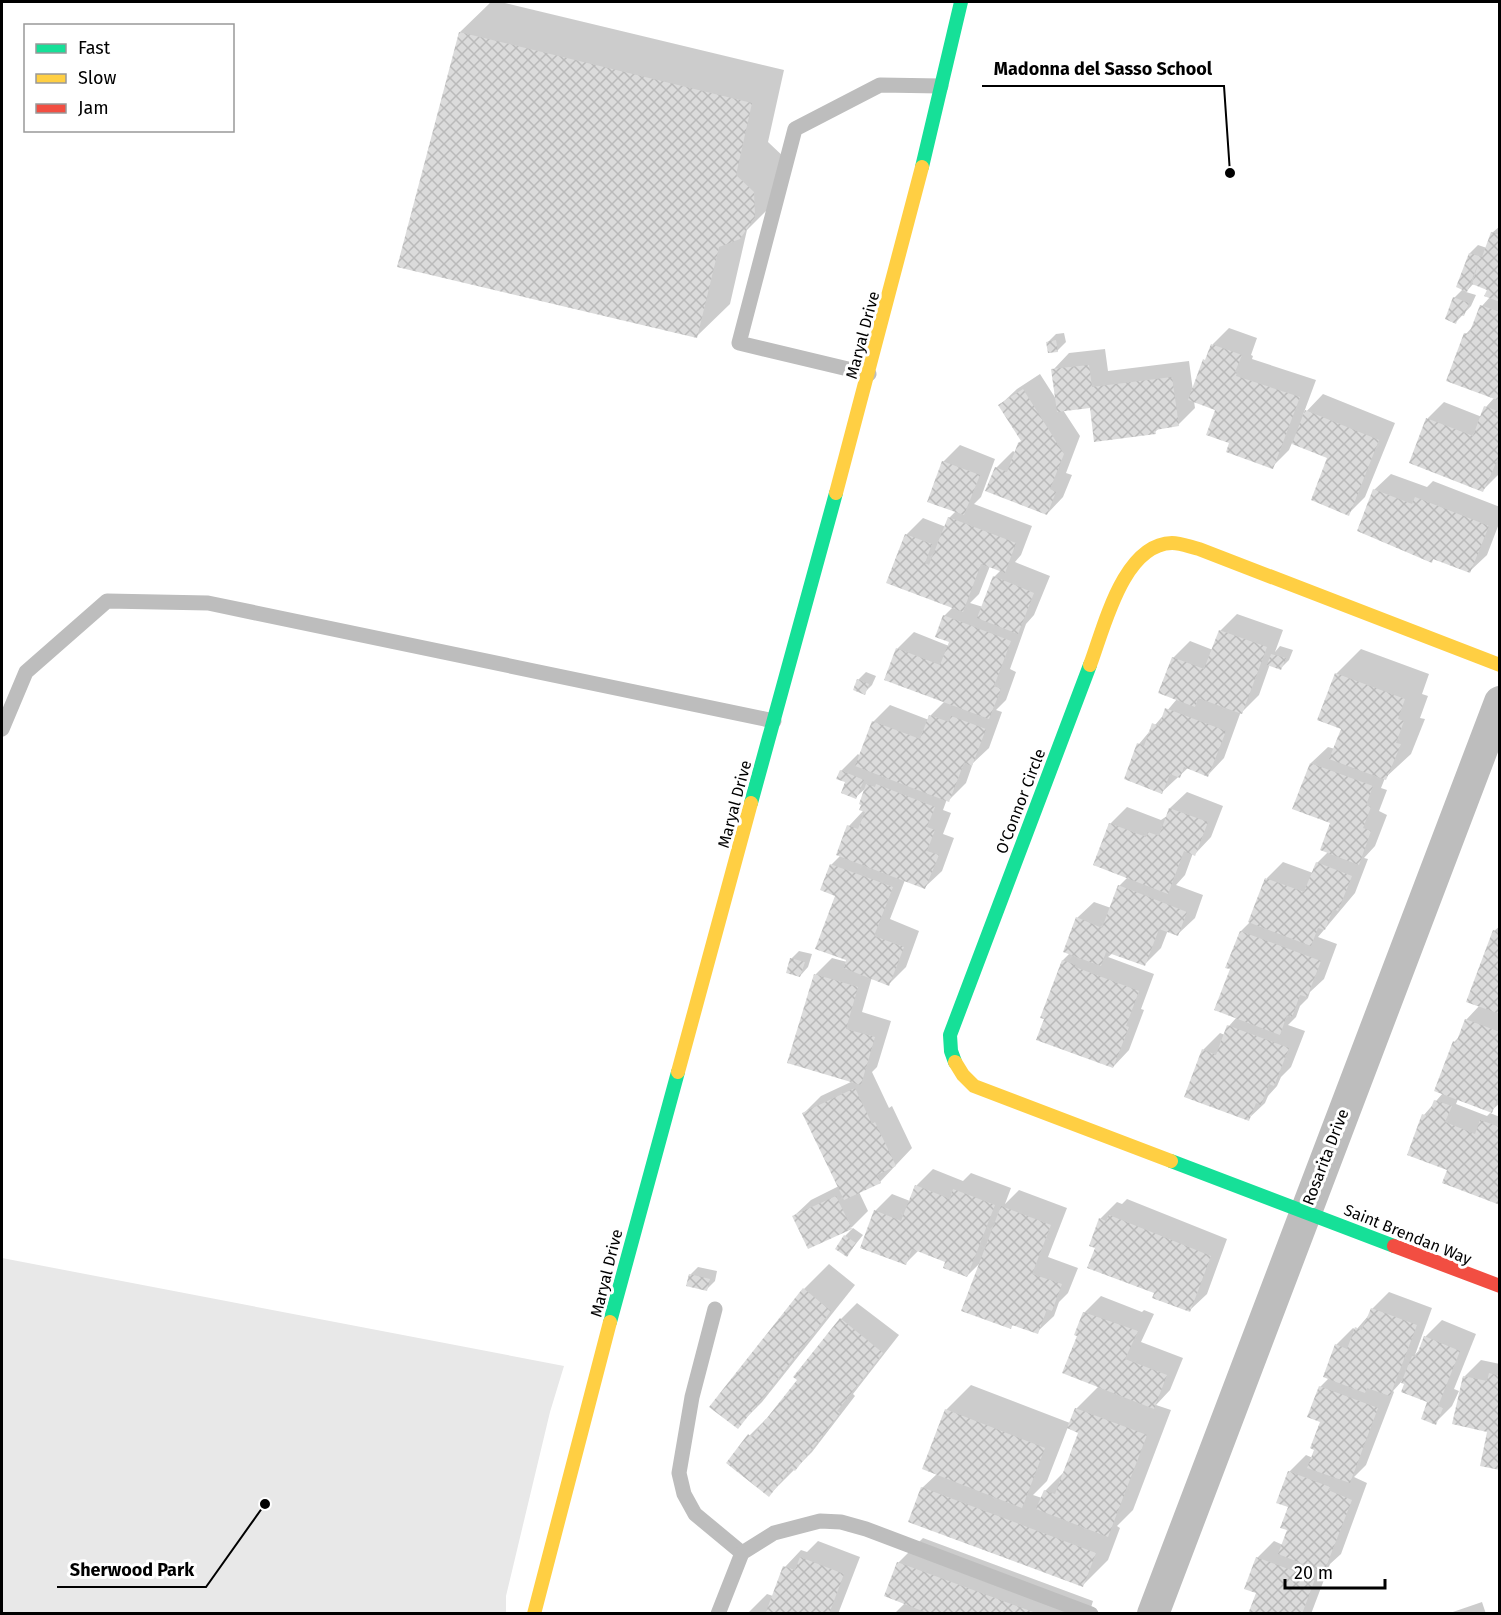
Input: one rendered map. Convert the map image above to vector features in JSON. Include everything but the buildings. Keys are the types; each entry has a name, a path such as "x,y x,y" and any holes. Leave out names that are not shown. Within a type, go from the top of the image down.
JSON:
{"street":[{"name":"Maryal Drive","path":"534,1614 636,1224 869,374 910,219 961,2"},
{"name":"O'Connor Circle","path":"1305,1210 974,1086 962,1076 954,1064 950,1050 950,1035 954,1020 1123,578 1130,567 1148,552 1171,543 1199,549 1500,665"},
{"name":"Rosarita Drive","path":"1153,1614 1500,702"},
{"name":"Saint Brendan Way","path":"1305,1210 1500,1286"}],"lane":[{"path":"869,374 739,343 795,129 879,86 941,86"},
{"path":"2,729 26,672 107,600 207,603 774,721"},
{"path":"715,1309 692,1397 679,1473 684,1494 695,1514 742,1553"},
{"path":"718,1614 742,1553 774,1533 820,1521 841,1522 866,1529 1091,1614"}],"shaded area":[{"path":"2,1258 564,1366 550,1412 506,1596 506,1613 2,1613"}],"traffic: fast":[{"path":"922,167 961,2"},
{"path":"751,803 836,493"},
{"path":"955,1062 951,1051 950,1035 1090,665"},
{"path":"610,1322 678,1072"},
{"path":"1171,1161 1394,1246"}],"traffic: slow":[{"path":"836,493 922,167"},
{"path":"1090,665 1109,610 1128,572 1140,557 1155,547 1172,543 1199,549 1500,665"},
{"path":"678,1072 751,803"},
{"path":"955,1062 974,1086 1171,1161"},
{"path":"534,1614 610,1322"}],"traffic: jam":[{"path":"1394,1246 1500,1286"}],"place":[{"name":"Madonna del Sasso School","path":"1230,173"},
{"name":"Sherwood Park","path":"265,1504"}]}
